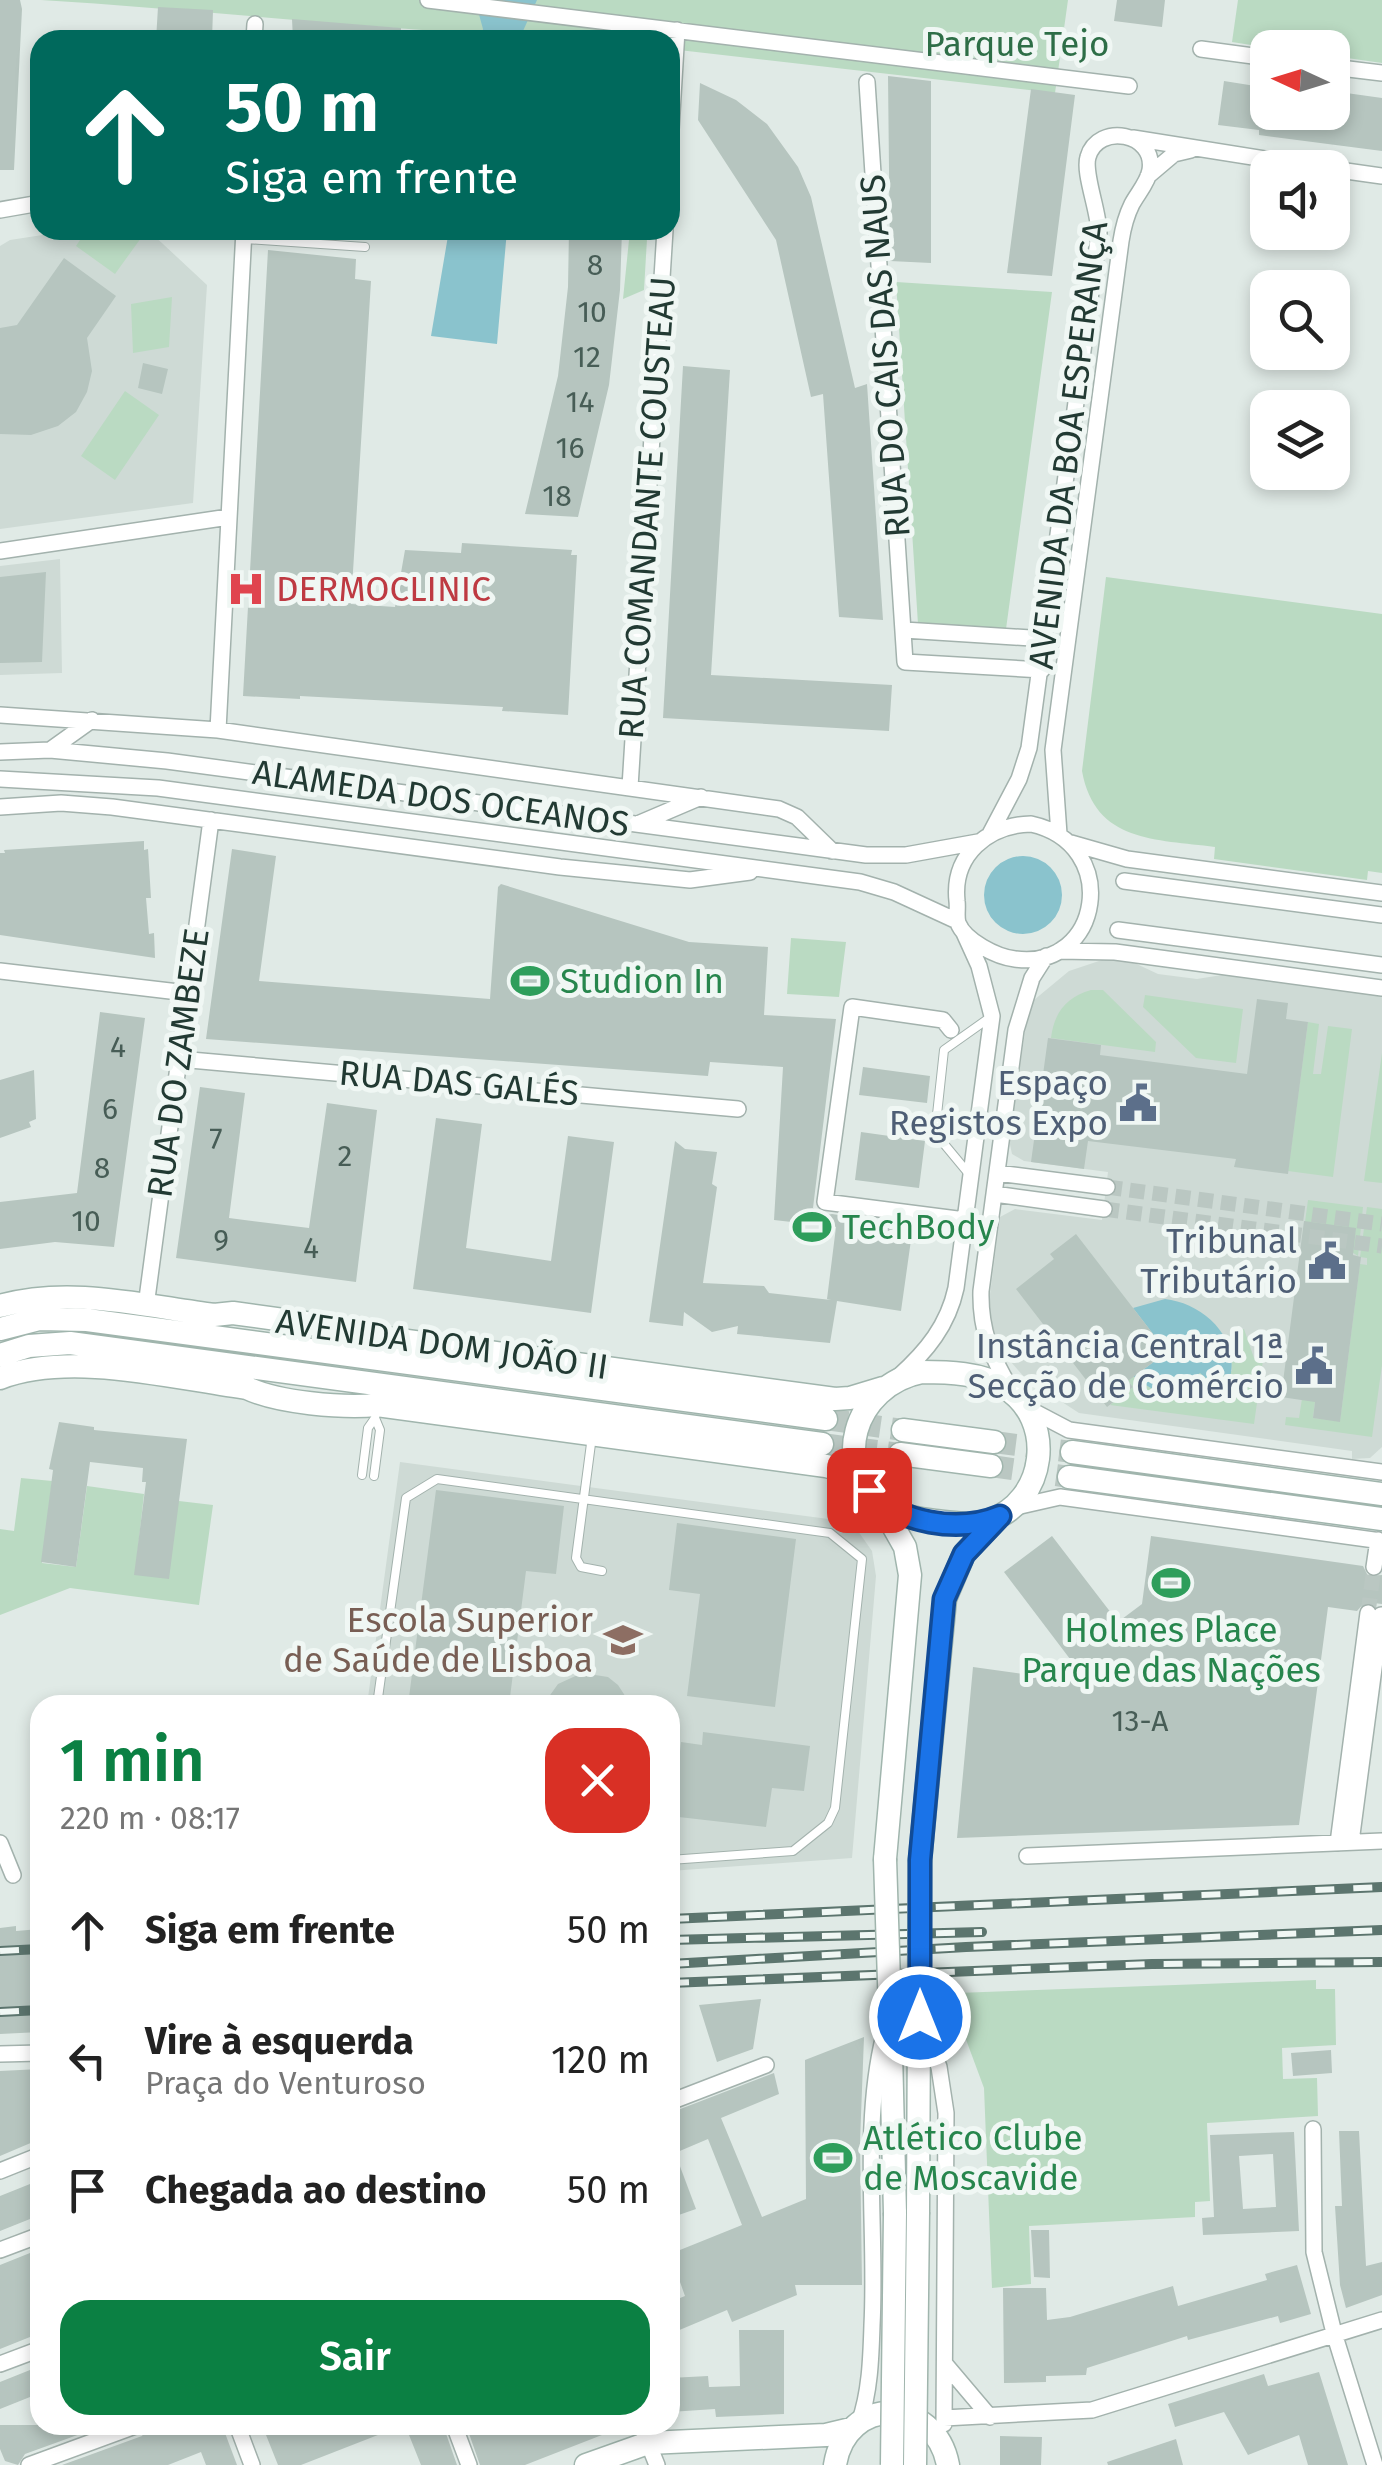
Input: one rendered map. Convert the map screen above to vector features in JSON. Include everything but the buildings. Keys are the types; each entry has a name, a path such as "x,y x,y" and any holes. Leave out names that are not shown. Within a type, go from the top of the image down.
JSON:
{"main road":[{"name":"AVENIDA DOM JOÃO II","path":"0,1306 54,1297 214,1315 233,1313 334,1327 348,1333 835,1399 850,1398 889,1384"},
{"path":"214,1315 238,1340"},
{"name":"AVENIDA DOM JOÃO II","path":"0,1328 72,1318 826,1419"},
{"name":"AVENIDA DOM JOÃO II","path":"0,1355 28,1346 70,1343 822,1444"},
{"name":"AVENIDA DOM JOÃO II","path":"0,1378 32,1367 69,1364 247,1388 260,1394 376,1412 826,1466 841,1470 874,1495"},
{"path":"892,2465 906,2212 920,2017 920,1860 944,1599 964,1554 1030,1487 1039,1460 1037,1432 1021,1401 992,1381 922,1372 889,1384 864,1409 856,1436 857,1464 905,1547 910,1575 885,1860 890,2012 906,2212 916,2465"},
{"path":"351,1380 376,1412"},
{"path":"904,1430 994,1442"},
{"path":"1072,1452 1382,1494"},
{"path":"900,1454 991,1466"},
{"path":"1069,1477 1381,1533"},
{"path":"874,1495 902,1515 916,1518 973,1524 1006,1512"},
{"path":"586,2465 649,2444 826,2435 883,2412 944,2418"},
{"path":"916,2418 932,2429 946,2457"},
{"path":"835,2465 840,2444 855,2426"}],"street":[{"path":"428,0 678,30"},
{"path":"680,30 1130,86"},
{"path":"1202,49 1250,56"},
{"path":"1350,70 1382,74"},
{"name":"RUA DO CAIS DAS NAUS","path":"867,82 906,662 1042,670"},
{"name":"AVENIDA DA BOA ESPERANÇA","path":"984,838 1020,779 1030,748 1042,670 1098,233 1099,216 1086,165 1092,148 1107,136 1133,138"},
{"path":"1133,138 1250,157"},
{"path":"1133,138 1147,152 1147,178"},
{"path":"1147,178 1174,154 1200,150"},
{"path":"1350,172 1382,176"},
{"name":"AVENIDA DA BOA ESPERANÇA","path":"1064,838 1053,750 1118,260 1125,220 1147,178"},
{"path":"0,210 30,206"},
{"path":"218,730 243,240"},
{"name":"RUA COMANDANTE COUSTEAU","path":"630,787 664,240"},
{"path":"0,551 229,517"},
{"path":"904,630 1046,638"},
{"name":"ALAMEDA DOS OCEANOS","path":"0,715 218,730 701,797 788,812 832,851"},
{"path":"50,750 92,720"},
{"name":"ALAMEDA DOS OCEANOS","path":"0,752 50,750 167,761 886,856 984,838"},
{"name":"ALAMEDA DOS OCEANOS","path":"0,779 158,788 860,882 894,892 960,927"},
{"name":"ALAMEDA DOS OCEANOS","path":"42,780 112,807"},
{"path":"638,824 701,797"},
{"name":"ALAMEDA DOS OCEANOS","path":"0,807 112,807 560,867 690,880 760,870"},
{"name":"RUA DO ZAMBEZE","path":"146,1306 211,820"},
{"path":"889,1384 916,1362 944,1325 956,1288 992,1016 978,966 960,927 957,879 969,853 984,838 1003,828 1031,824 1127,859 1382,893"},
{"path":"1064,838 1086,866 1092,893 1086,920 1070,942 1052,954 1032,978 1016,1030 980,1311 988,1347 1021,1401 1040,1418 1068,1430 1382,1472"},
{"path":"1124,881 1382,916"},
{"path":"960,927 1004,957 1019,960 1052,954 1115,952 1382,988"},
{"path":"1118,930 1382,965"},
{"path":"0,971 187,993"},
{"path":"951,1030 943,1020 852,1007 824,1202 965,1220"},
{"name":"RUA DAS GALÉS","path":"179,1059 738,1109"},
{"path":"997,1173 1107,1188"},
{"path":"994,1194 1104,1209"},
{"path":"1362,1470 1382,1456"},
{"path":"1006,1512 1046,1498 1060,1498 1381,1533 1374,1567"},
{"path":"1345,1842 1374,1614"},
{"path":"1027,1856 1382,1841"},
{"path":"0,1843 13,1875"},
{"path":"855,2426 865,2402 872,2332 874,2078 890,2012"},
{"path":"920,2017 939,2067 946,2113 946,2457"},
{"path":"0,2054 30,2053"},
{"path":"680,2098 766,2064"},
{"path":"1313,2129 1314,2252 1334,2333 1375,2465"},
{"path":"0,2171 30,2160"},
{"path":"0,2250 30,2239"},
{"path":"944,2418 1092,2410 1382,2320"},
{"path":"0,2364 30,2352"},
{"path":"946,2365 990,2417"},
{"path":"29,2465 111,2435"},
{"path":"241,2435 252,2465"},
{"path":"458,2435 469,2465"}],"lane":[{"path":"299,240 365,247"},
{"path":"971,1176 935,1132 944,1050 992,1016"},
{"path":"362,1475 368,1428 376,1412"},
{"path":"374,1476 380,1430 376,1412"},
{"path":"592,1435 576,1558 581,1567 602,1571"},
{"path":"378,1695 406,1498 437,1478 830,1533 862,1559 835,1808 828,1823 793,1851 680,1859"}],"shaded area":[{"path":"30,237 30,240 159,240 207,285 193,503 0,529 0,246"},
{"path":"60,559 62,673 0,675 0,566"},
{"path":"1105,959 1126,959 1158,974 1197,979 1234,973 1382,993 1382,1447 1370,1458 1352,1459 1352,1451 1079,1413 1025,1378 1003,1353 992,1326 989,1302 1000,1217 1015,1209 1102,1220 1108,1172 1024,1161 1012,1154 1009,1140 1027,1019 1034,1000 1069,971"},
{"name":"Escola Superior de Saúde de Lisboa","path":"400,1462 836,1520 858,1531 872,1551 876,1576 852,1858 680,1870 680,1695 368,1695"}],"green space":[{"name":"Parque Tejo","path":"41,0 1068,0 1055,93 680,50 680,30 421,30"},
{"path":"1238,0 1382,0 1382,63 1350,58 1350,30 1250,30 1250,45 1232,42"},
{"path":"80,240 140,240 115,274 76,246"},
{"path":"629,240 647,240 644,290 623,299"},
{"path":"896,282 1052,292 1006,629 918,624"},
{"path":"172,297 169,347 133,353 131,304"},
{"path":"125,391 159,415 115,480 81,456"},
{"path":"1106,577 1382,614 1382,873 1368,871 1367,880 1214,859 1215,847 1131,833 1100,812 1089,795 1082,771"},
{"path":"791,938 846,942 839,997 787,994"},
{"path":"1091,990 1103,990 1156,1042 1155,1052 1051,1038 1063,1007"},
{"path":"1145,995 1243,1009 1236,1063 1196,1058 1143,1007"},
{"path":"1308,1022 1319,1024 1313,1074 1321,1074 1328,1026 1352,1029 1333,1177 1288,1171"},
{"path":"1382,1053 1382,1183 1364,1181"},
{"path":"1308,1200 1363,1207 1358,1256 1305,1222"},
{"path":"1367,1207 1382,1209 1382,1365 1372,1437 1285,1425 1286,1417 1299,1418 1303,1392 1316,1393 1313,1418 1340,1421 1360,1264 1367,1265 1367,1258 1360,1257"},
{"path":"1244,1329 1254,1358 1263,1360 1254,1424 1110,1405 1133,1387 1124,1376 1128,1372 1157,1391 1178,1398 1211,1397 1195,1376 1199,1372 1222,1391 1227,1384 1221,1377 1232,1371 1231,1358 1244,1359 1238,1332"},
{"path":"21,1478 52,1481 42,1563 76,1567 87,1486 144,1494 135,1575 179,1501 213,1505 199,1605 70,1588 0,1615 0,1529 14,1531"},
{"path":"1316,1980 1316,1989 1335,1989 1336,2045 1282,2048 1283,2079 1317,2078 1318,2116 1207,2123 1210,2201 1195,2202 1195,2217 1029,2226 1031,2284 992,2288 984,2088 958,2018 957,1993"}],"water":[{"path":"475,0 537,0 523,30 483,29"},
{"path":"447,240 506,240 497,344 431,336"},
{"path":"1023,856 1051,867 1062,895 1051,923 1023,934 995,923 984,895 995,867"},
{"path":"1165,1299 1192,1307 1224,1336 1232,1363 1230,1378 1225,1374 1222,1377 1227,1384 1221,1391 1200,1373 1196,1376 1212,1396 1189,1399 1167,1395 1128,1372 1140,1372 1167,1352 1133,1308"}],"tunnel":[{"path":"1107,1187 1382,1224"},
{"path":"1104,1209 1382,1246"},
{"path":"826,1419 903,1430"},
{"path":"994,1442 1072,1452"},
{"path":"822,1444 900,1454"},
{"path":"991,1466 1069,1477"},
{"path":"1368,1613 1374,1567"}],"railway":[{"path":"680,1919 1382,1887"},
{"path":"680,1963 1382,1930"},
{"path":"680,1940 982,1932"},
{"path":"0,1951 30,1950"},
{"path":"680,1983 1152,1964 1382,1962"},
{"path":"0,2012 30,2010"}],"place":[{"name":"DERMOCLINIC","path":"246,589"},
{"name":"Studion In","path":"530,981"},
{"name":"Espaço Registos Expo","path":"1138,1103"},
{"name":"TechBody","path":"812,1227"},
{"name":"Tribunal Tributário","path":"1327,1261"},
{"name":"Instância Central 1ª Secção de Comércio","path":"1314,1366"},
{"name":"Holmes Place Parque das Nações","path":"1171,1583"},
{"name":"Escola Superior de Saúde de Lisboa","path":"623,1640"},
{"name":"Atlético Clube de Moscavide","path":"833,2158"}],"route":[{"path":"869,1490 890,1508 916,1518 973,1524 1000,1516 964,1554 944,1599 920,1860 920,2017"}]}
